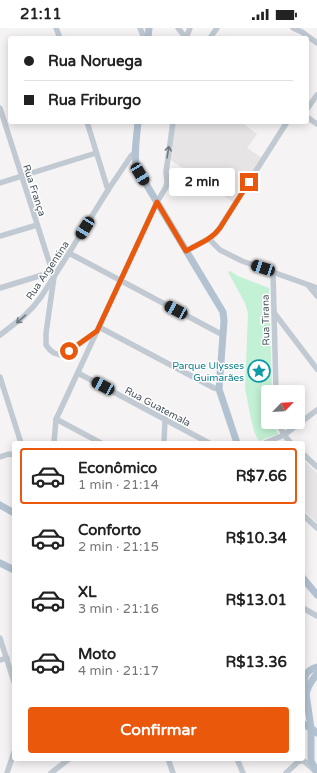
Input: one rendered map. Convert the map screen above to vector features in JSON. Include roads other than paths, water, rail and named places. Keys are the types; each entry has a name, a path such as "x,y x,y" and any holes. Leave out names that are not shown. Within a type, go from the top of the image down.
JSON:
{"main road":[{"path":"138,124 136,165 140,174 223,312 224,320 219,389 236,441"},
{"path":"0,505 12,512"},
{"path":"0,563 12,569"},
{"path":"305,580 317,595"},
{"path":"305,671 317,667"},
{"path":"305,671 316,677 307,689 306,696"},
{"path":"305,688 314,730 311,761 317,773"},
{"path":"305,725 314,730"}],"street":[{"path":"178,28 184,36"},
{"path":"293,28 307,36"},
{"path":"309,106 317,95"},
{"name":"Rua França","path":"0,108 53,274"},
{"path":"87,124 108,190"},
{"path":"54,441 56,420 59,413 157,202 166,187 166,172 173,124"},
{"path":"186,251 209,239 220,228 285,124"},
{"name":"Rua Argentina","path":"0,335 22,318 41,297 53,274 69,254 108,190 131,156 136,152"},
{"path":"0,183 96,153"},
{"path":"125,165 136,161"},
{"path":"105,179 112,184"},
{"path":"0,236 37,225"},
{"path":"209,239 220,250 242,261 317,288"},
{"path":"69,254 223,336"},
{"name":"Rua Tirana","path":"273,272 276,385"},
{"path":"0,288 53,274 46,344 54,354 60,355 69,351 98,329"},
{"path":"308,285 317,296"},
{"path":"274,313 317,369"},
{"path":"98,329 207,385 219,389"},
{"name":"Rua Guatemala","path":"78,373 205,441"},
{"path":"0,377 3,397 20,441"},
{"path":"270,441 284,435 317,410"},
{"path":"164,441 165,419"},
{"path":"56,420 97,441"},
{"path":"281,429 289,441"},
{"path":"0,457 12,454"},
{"path":"305,456 317,467"},
{"path":"305,517 317,528"},
{"path":"305,609 317,616"},
{"path":"0,638 12,675"},
{"path":"0,660 7,658"},
{"path":"305,756 311,751"},
{"path":"7,773 12,758"},
{"path":"51,773 66,761"},
{"path":"169,761 173,773"},
{"path":"238,761 243,773"},
{"path":"286,773 299,761"},
{"path":"304,761 317,773"}],"place":[{"name":"Parque Ulysses Guimarães","path":"259,371"}]}
